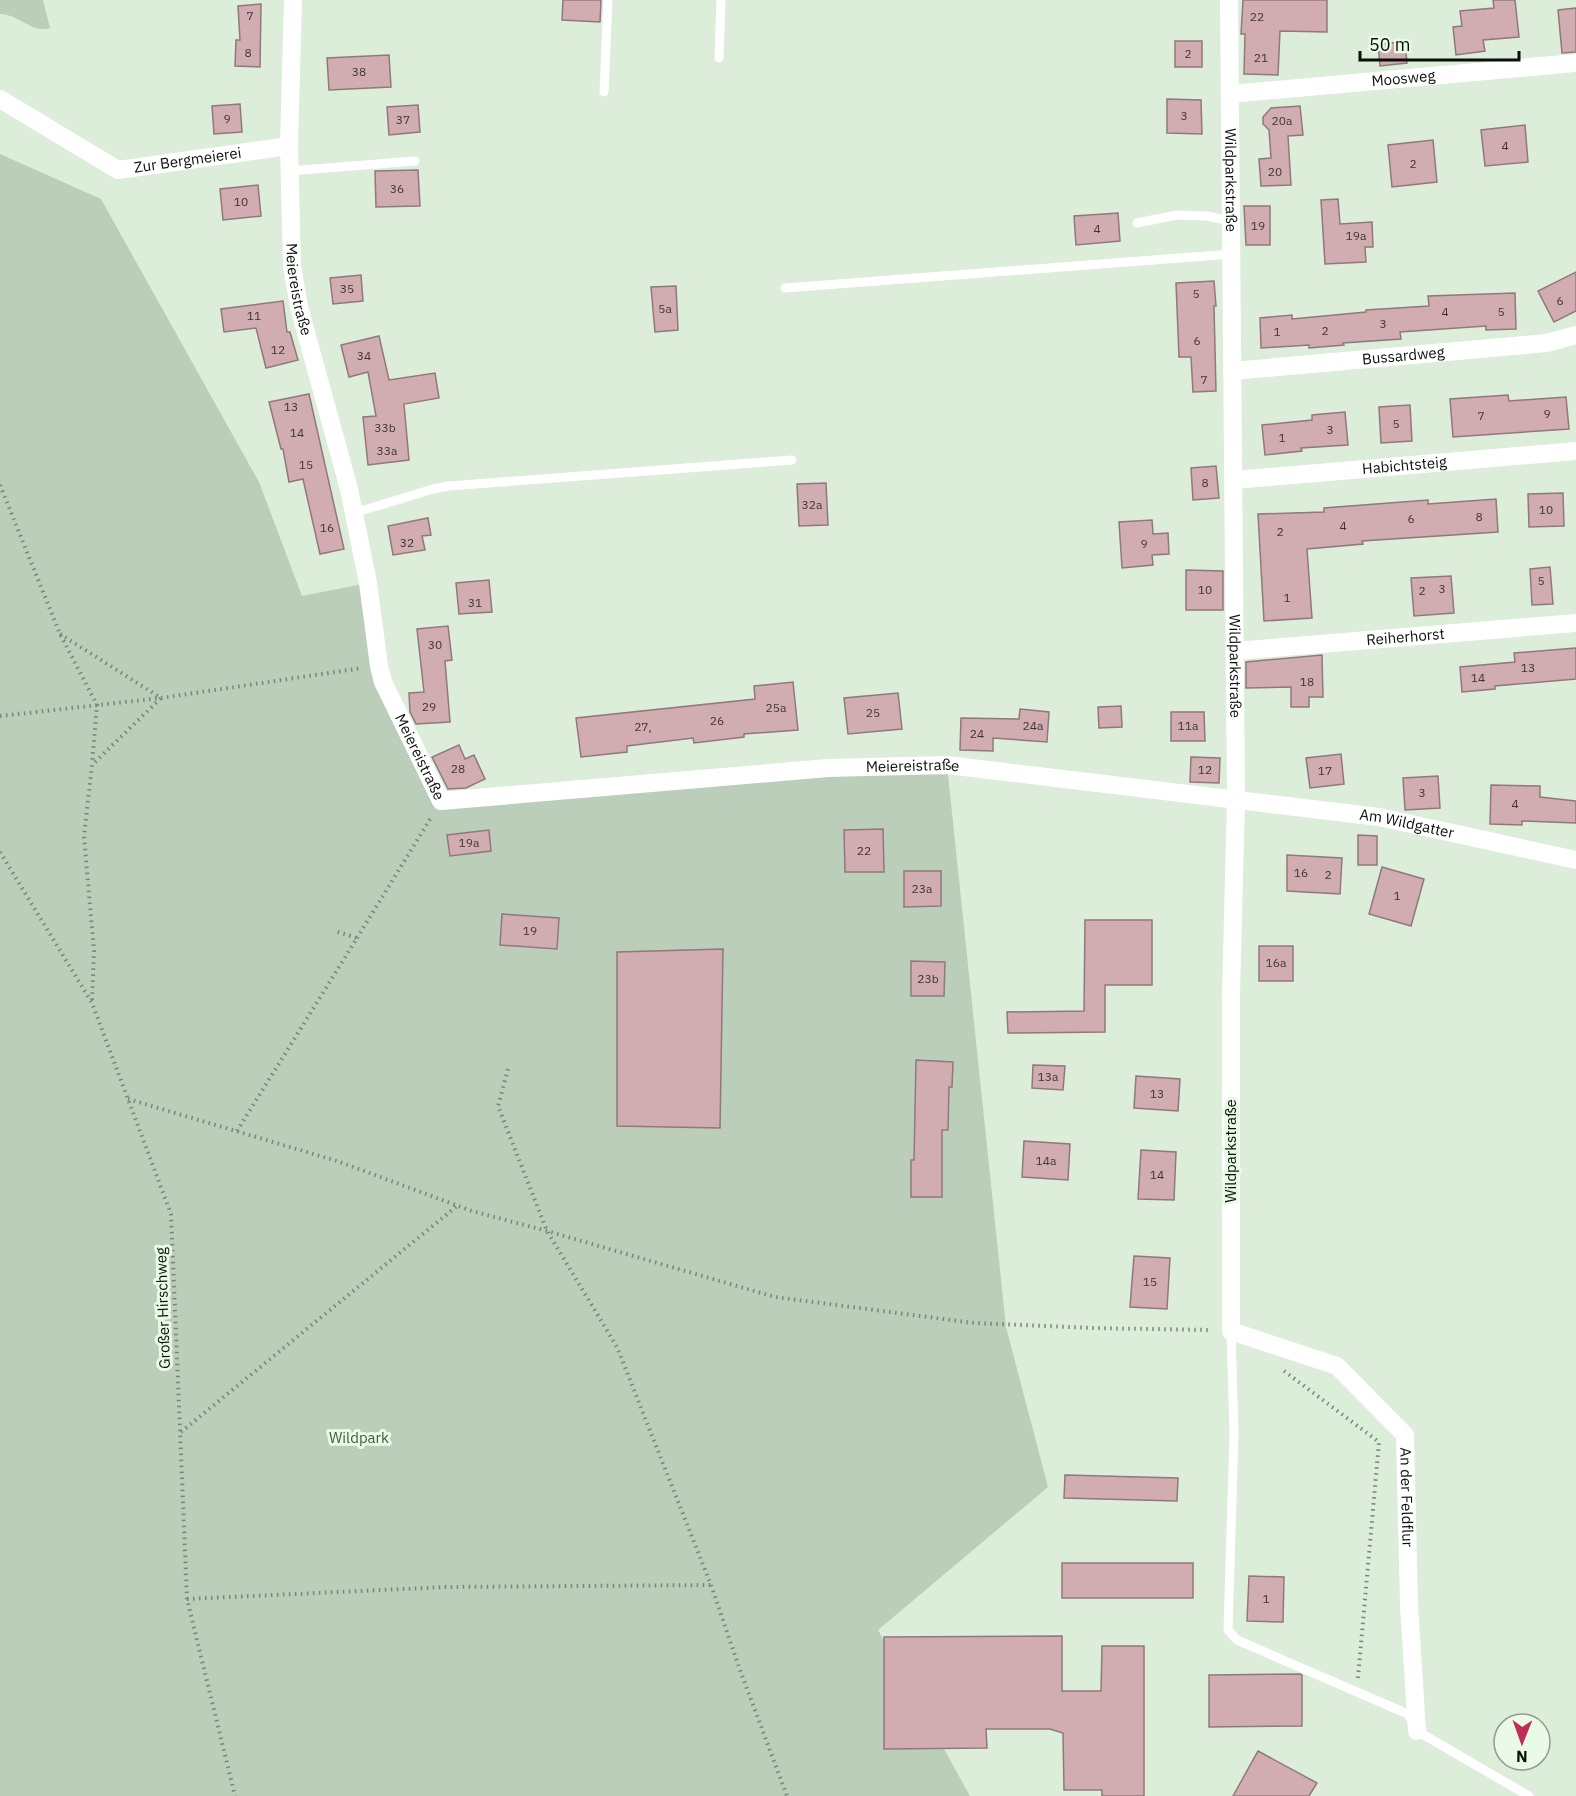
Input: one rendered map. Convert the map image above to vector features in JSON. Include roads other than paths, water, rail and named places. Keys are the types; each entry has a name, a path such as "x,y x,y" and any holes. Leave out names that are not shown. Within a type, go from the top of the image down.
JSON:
{"street":[{"name":"Meiereistraße","path":"293,0 289,146 292,266 297,297 354,513 368,583 383,682 441,801 828,768 947,765 1236,799"},
{"name":"Wildparkstraße","path":"1229,0 1236,799 1231,996 1231,1330"},
{"name":"Moosweg","path":"1230,94 1576,63"},
{"name":"Zur Bergmeierei","path":"0,99 118,170 289,146"},
{"name":"Bussardweg","path":"1232,371 1547,343 1576,335"},
{"name":"Habichtsteig","path":"1234,480 1576,451"},
{"name":"Reiherhorst","path":"1235,651 1576,623"},
{"name":"Am Wildgatter","path":"1236,799 1379,817 1576,861"},
{"name":"An der Feldflur","path":"1231,1330 1337,1366 1406,1435 1409,1605 1417,1731"}],"lane":[{"path":"604,92 608,0"},
{"path":"719,58 722,0"},
{"path":"290,171 415,161"},
{"path":"1137,222 1177,215 1207,216 1231,221"},
{"path":"785,288 1232,254"},
{"path":"354,513 449,486 792,460"},
{"path":"1231,1330 1234,1434 1228,1630 1237,1640 1408,1714 1417,1731 1529,1796"}],"park label":[{"name":"Wildpark","path":"359,1438"}]}
